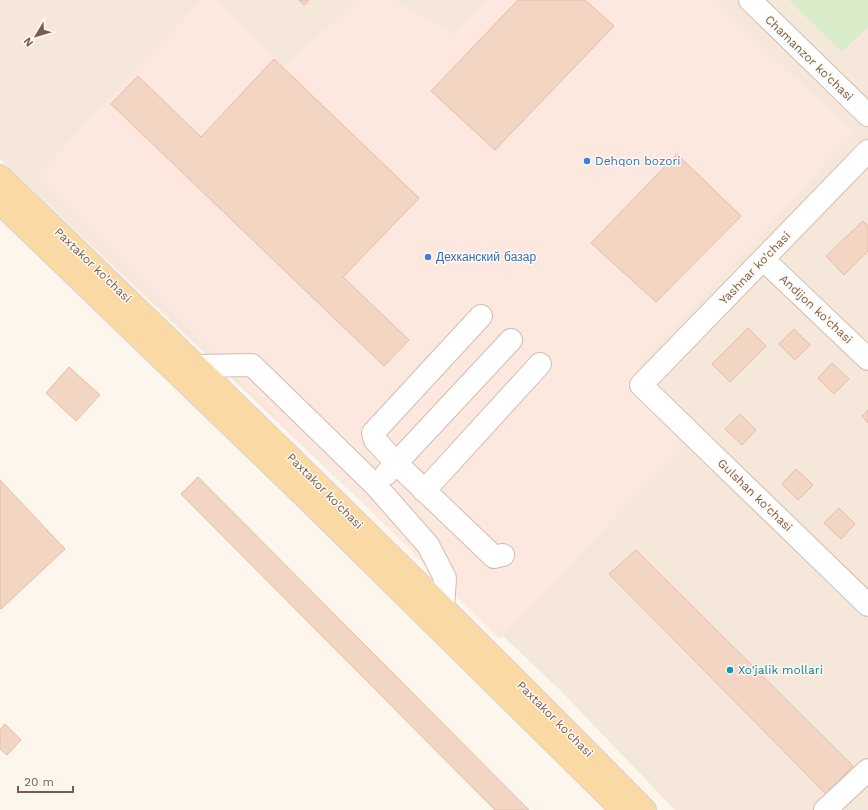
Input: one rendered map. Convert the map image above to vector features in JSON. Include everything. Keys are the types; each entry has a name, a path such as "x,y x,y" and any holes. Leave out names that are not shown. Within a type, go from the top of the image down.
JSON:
{"main road":[{"name":"Paxtakor ko'chasi","path":"0,176 197,366 540,702 645,810"},
{"name":"Paxtakor ko'chasi","path":"0,202 299,491 622,810"}],"street":[{"name":"Chamanzor ko'chasi","path":"750,0 868,115"},
{"name":"Yashnar ko'chasi","path":"641,385 764,260 868,151"},
{"name":"Andijon ko'chasi","path":"764,260 868,359"},
{"path":"481,316 373,433 375,440 396,464 424,491 494,557 503,556"},
{"path":"374,485 396,464 511,340"},
{"path":"424,491 540,364"},
{"path":"197,366 252,365 374,485 428,545 445,578 443,607"},
{"name":"Gulshan ko'chasi","path":"641,385 868,605"},
{"path":"825,810 868,770"}],"shaded area":[{"name":"Дехканский базар","path":"0,0 868,0 868,810 675,810 560,690 0,159"},
{"name":"Дехканский базар","path":"201,0 215,0 284,67 356,0 394,0 455,34 488,0 714,0 854,133 639,366 682,449 499,639 36,176"}],"green space":[{"path":"789,0 868,0 868,27 842,52"}],"building":[{"path":"299,0 309,0 304,5"},
{"path":"518,0 585,0 614,26 495,150 431,91"},
{"path":"274,59 419,198 343,277 409,340 384,366 111,104 138,76 201,137"},
{"path":"677,154 741,216 656,302 591,243"},
{"path":"863,221 868,226 868,251 844,275 826,256"},
{"path":"748,328 766,346 730,382 712,364"},
{"path":"794,329 810,345 795,360 779,344"},
{"path":"832,363 849,379 834,394 818,378"},
{"path":"69,367 100,395 76,421 46,393"},
{"path":"868,410 868,423 862,416"},
{"path":"740,414 756,430 742,445 725,429"},
{"path":"796,469 813,485 798,500 782,484"},
{"path":"198,477 529,810 495,810 181,494"},
{"path":"0,480 65,549 1,609 0,608"},
{"path":"839,508 855,524 841,539 824,523"},
{"name":"Xo'jalik mollari","path":"636,550 853,766 826,794 609,574"},
{"path":"5,724 21,740 7,755 0,749 0,730"}],"place":[{"name":"Dehqon bozori","path":"587,161"},
{"name":"Дехканский базар","path":"428,257"},
{"name":"Xo'jalik mollari","path":"730,670"}]}
